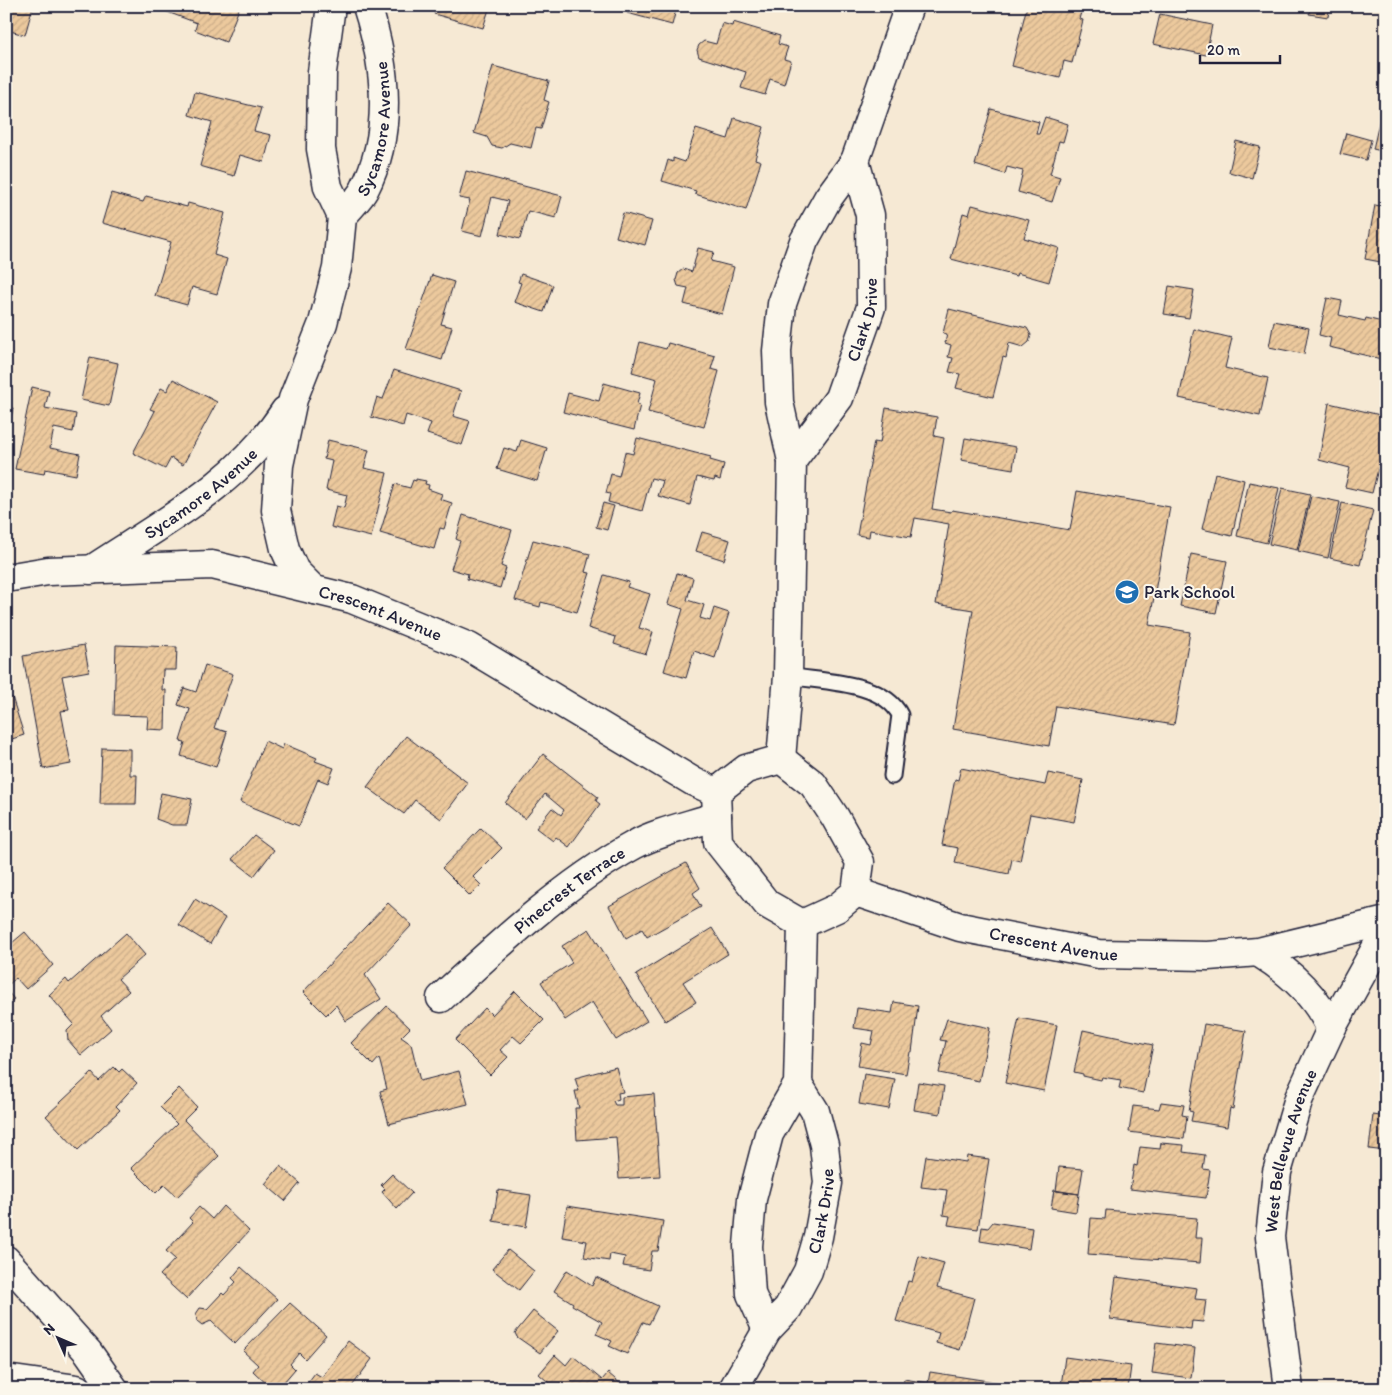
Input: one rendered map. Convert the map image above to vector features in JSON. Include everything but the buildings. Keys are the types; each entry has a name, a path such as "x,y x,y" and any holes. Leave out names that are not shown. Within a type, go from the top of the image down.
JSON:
{"street":[{"name":"Sycamore Avenue","path":"314,590 295,571 285,549 276,510 279,465 293,399 323,323 337,268 342,217 328,187 321,149 322,72 331,6"},
{"name":"Sycamore Avenue","path":"342,217 364,190 381,145 385,93 380,51 367,6"},
{"path":"781,759 788,676 792,461 779,402 777,351 782,304 804,242 828,198 855,161 909,6"},
{"name":"Clark Drive","path":"792,461 839,398 870,307 870,215 855,161"},
{"name":"Sycamore Avenue","path":"91,570 192,505 232,474 269,436 293,399"},
{"name":"Crescent Avenue","path":"6,578 48,571 212,565 352,599 468,647 694,782 716,804"},
{"path":"781,759 746,769 716,804 718,842 767,904 802,924"},
{"path":"781,759 813,784 835,817 860,862 856,892 837,908 802,924"},
{"name":"Pinecrest Terrace","path":"441,998 492,951 589,872 636,844 716,804"},
{"name":"Crescent Avenue","path":"856,892 960,927 1099,954 1208,956 1258,952 1386,921"},
{"path":"767,1330 751,1294 748,1246 752,1199 769,1134 798,1084 802,924"},
{"name":"West Bellevue Avenue","path":"1289,1389 1275,1292 1270,1237 1277,1172 1299,1098 1331,1029 1386,930"},
{"path":"1258,952 1284,968 1290,974 1323,1012 1331,1029"},
{"name":"Clark Drive","path":"733,1389 767,1330 788,1308 808,1271 818,1237 828,1183 824,1144 815,1111 798,1084"},
{"path":"6,1260 88,1352 114,1389"},
{"path":"6,1379 20,1379 77,1389"}],"lane":[{"path":"788,676 869,689 896,708 900,715 892,776"}],"place":[{"name":"Park School","path":"1127,592"}]}
